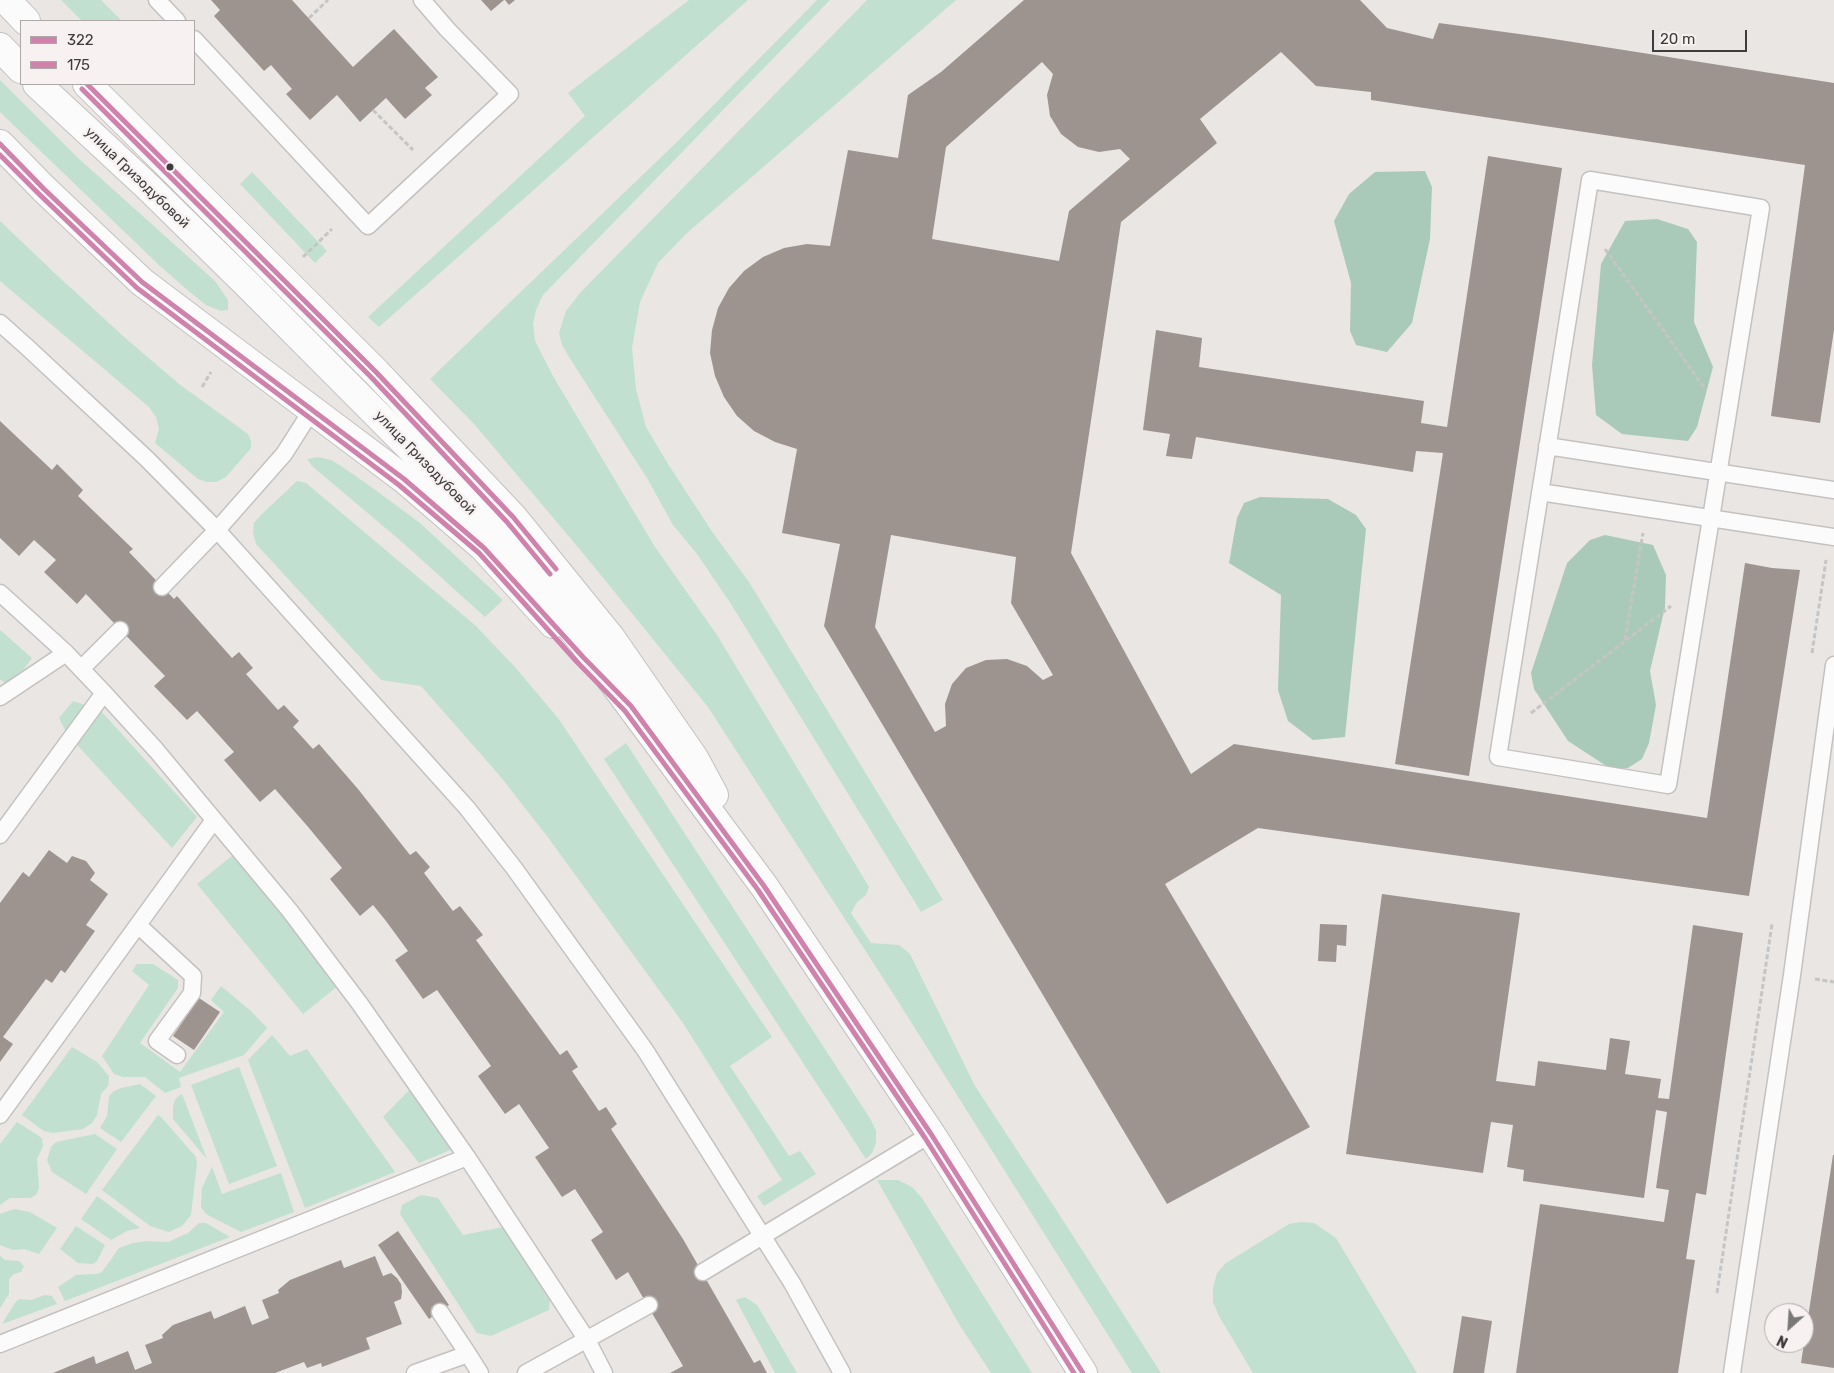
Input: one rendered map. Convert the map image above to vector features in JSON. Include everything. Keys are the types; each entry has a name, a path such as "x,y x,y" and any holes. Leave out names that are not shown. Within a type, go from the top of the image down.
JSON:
{"street":[{"path":"6,0 25,20"},
{"path":"0,47 20,68"},
{"name":"улица Гризодубовой","path":"38,85 147,186 248,285 496,534 632,706 764,886 931,1134 1083,1373"},
{"name":"улица Гризодубовой","path":"88,85 376,372 513,516 612,638 694,758 764,886"},
{"path":"0,144 44,189 142,282 404,479 484,548 583,657 632,706"}],"lane":[{"path":"157,0 176,20"},
{"path":"195,40 368,226 510,94 447,29 422,0"},
{"path":"1590,180 1761,208 1727,419 1668,784 1498,757 1590,180"},
{"path":"0,323 147,459 217,530 364,695 417,750 467,808 508,861 645,1050 792,1283 842,1373"},
{"path":"162,587 217,530 284,454 312,410"},
{"path":"1548,446 1834,490"},
{"path":"1540,492 1832,537"},
{"path":"0,593 66,653 156,750 290,911 360,1004 467,1157 587,1340 604,1373"},
{"path":"81,669 120,630"},
{"path":"0,697 66,653"},
{"path":"1732,1373 1792,975 1834,665"},
{"path":"0,835 104,693"},
{"path":"0,1115 214,820"},
{"path":"138,925 193,976 192,993 157,1041 176,1055"},
{"path":"704,1272 931,1134"},
{"path":"0,1344 467,1157"},
{"path":"526,1373 648,1305"},
{"path":"440,1312 480,1373"},
{"path":"415,1373 468,1354"}],"path":[{"path":"309,18 328,0"},
{"path":"373,110 430,168"},
{"path":"1584,216 1593,233 1727,419"},
{"path":"1625,641 1647,509"},
{"path":"1812,655 1832,537"},
{"path":"1500,740 1514,726 1701,582"},
{"path":"1716,1294 1772,922"}],"green space":[{"path":"61,0 101,0 121,20 81,20"},
{"path":"689,0 748,0 379,327 368,317 585,116 568,93"},
{"path":"817,0 830,0 543,295 536,310 533,324 535,341 554,378 655,547 717,635 869,887 866,895 857,902 851,913 871,943 899,945 910,954 975,1086 1161,1373 1132,1373 894,995 708,707 587,558 475,425 430,379 678,141"},
{"path":"867,0 956,0 687,233 658,263 640,302 632,348 636,389 646,427 713,533 749,582 943,900 921,912 731,604 697,554 673,525 647,478 562,345 559,333 566,311 580,293"},
{"path":"0,80 77,157 215,281 228,300 228,310 221,311 206,305 191,293 160,266 0,112"},
{"path":"1425,171 1432,187 1430,239 1412,323 1387,352 1356,345 1350,331 1351,283 1334,221 1349,194 1375,172"},
{"path":"252,172 327,251 315,263 240,184"},
{"path":"1657,219 1688,229 1697,242 1694,322 1713,367 1697,427 1688,441 1622,434 1596,415 1592,365 1601,264 1625,221"},
{"path":"0,221 123,336 179,384 248,434 251,448 226,477 216,482 198,479 155,443 159,429 156,417 149,407 0,281"},
{"path":"318,457 331,460 341,466 420,523 503,600 485,617 402,542 312,466 307,459"},
{"path":"297,481 306,483 476,626 514,666 558,718 772,1037 730,1066 789,1156 800,1151 816,1174 764,1206 757,1196 782,1180 683,1023 547,836 500,776 421,686 381,680 256,544 253,532 254,523"},
{"path":"1260,497 1328,499 1356,515 1366,529 1345,737 1313,740 1288,721 1278,690 1281,595 1229,563 1237,518 1244,503"},
{"path":"1605,535 1653,545 1666,575 1665,607 1650,671 1656,705 1649,743 1642,759 1628,768 1611,769 1568,741 1534,689 1531,673 1567,563 1590,540"},
{"path":"0,630 32,658 23,670 5,683 0,679"},
{"path":"73,701 100,710 197,817 172,848 67,734 59,718"},
{"path":"626,743 871,1120 876,1131 876,1143 872,1153 866,1159 604,759"},
{"path":"233,855 339,985 303,1014 197,884"},
{"path":"137,964 153,964 178,980 178,988 140,1043 180,1072 224,1012 211,1000 221,986 251,1011 267,1028 244,1055 179,1078 181,1087 165,1093 145,1077 123,1077 114,1074 102,1056 149,985 132,971"},
{"path":"272,1035 290,1056 307,1049 395,1172 305,1208 248,1060"},
{"path":"72,1047 97,1062 109,1076 108,1086 101,1094 97,1115 92,1123 83,1129 53,1133 44,1131 22,1115"},
{"path":"239,1067 277,1166 229,1184 191,1085"},
{"path":"140,1084 156,1096 121,1142 100,1128 107,1116 109,1096 121,1088"},
{"path":"411,1088 453,1149 419,1163 383,1117"},
{"path":"182,1094 207,1159 173,1119 173,1106 176,1098"},
{"path":"158,1115 196,1157 197,1164 191,1215 182,1226 169,1232 150,1226 102,1190"},
{"path":"17,1122 42,1138 43,1146 37,1159 39,1188 36,1195 30,1198 10,1198 0,1205 0,1144"},
{"path":"95,1134 117,1149 86,1194 52,1172 47,1160 51,1147 56,1142"},
{"path":"212,1167 222,1194 281,1173 294,1212 241,1232 206,1214 201,1207 202,1188"},
{"path":"877,1180 898,1180 912,1187 922,1198 1032,1373 991,1373 959,1324"},
{"path":"421,1195 438,1198 463,1235 503,1227 550,1298 549,1310 491,1336 477,1333 400,1214 402,1205"},
{"path":"97,1196 140,1228 127,1231 111,1240 81,1219"},
{"path":"14,1209 30,1212 57,1228 39,1254 24,1249 13,1250 0,1245 0,1214"},
{"path":"1301,1222 1314,1223 1336,1238 1417,1373 1253,1373 1219,1316 1213,1302 1213,1288 1217,1273 1226,1263 1289,1224"},
{"path":"199,1223 206,1223 230,1237 65,1301 58,1287 76,1275 102,1272 119,1248 147,1241 168,1242 188,1233"},
{"path":"76,1226 105,1245 97,1261 93,1264 78,1263 60,1249"},
{"path":"0,1256 5,1260 19,1261 24,1266 21,1272 14,1274 9,1279 9,1294 0,1308"},
{"path":"45,1295 52,1296 57,1304 2,1324 19,1299 31,1300"},
{"path":"745,1297 757,1305 797,1373 775,1373 736,1300"}],"building":[{"path":"211,0 292,0 353,67 394,29 438,77 425,88 432,95 405,119 386,98 360,122 337,95 310,120 286,94 292,89 271,65 264,71 214,16 220,10"},
{"path":"481,0 504,0 491,11"},
{"path":"505,0 515,0 509,5"},
{"path":"1024,0 1360,0 1387,28 1433,39 1439,23 1834,83 1834,330 1820,423 1771,416 1805,165 1371,100 1371,92 1316,86 1281,52 1200,119 1217,143 1121,222 1071,553 1191,774 1234,744 1707,818 1745,563 1772,568 1800,570 1749,896 1258,828 1165,884 1310,1127 1167,1204 824,626 840,544 782,533 797,449 775,442 754,431 737,416 724,397 715,376 710,353 712,330 718,308 729,288 744,271 763,257 784,248 807,244 830,246 848,150 898,158 908,95 941,72","holes":["1042,62 1053,74 1047,95 1050,116 1061,134 1078,147 1099,152 1120,149 1130,159 1069,211 1059,261 932,239 946,147","891,535 1016,557 1011,603 1053,675 1043,680 1027,666 1007,659 986,660 966,668 952,684 945,704 946,726 935,732 875,627"]},
{"path":"1488,156 1562,168 1469,776 1395,764 1443,453 1416,451 1413,472 1196,437 1192,459 1166,456 1170,434 1143,430 1156,330 1202,338 1199,367 1424,401 1421,423 1447,427"},
{"path":"0,421 52,470 57,464 83,490 78,496 133,549 129,552 174,599 177,596 232,658 239,652 253,668 246,674 278,710 284,705 299,721 293,727 313,749 319,744 358,789 410,855 416,851 430,867 424,873 453,911 460,906 483,935 476,940 560,1055 567,1050 578,1067 572,1071 599,1111 606,1107 617,1124 611,1129 683,1239 754,1363 760,1360 767,1373 670,1373 683,1366 628,1272 616,1280 591,1240 603,1232 575,1189 562,1197 535,1157 549,1148 519,1104 505,1114 478,1076 491,1066 437,990 423,999 395,960 408,951 386,921 373,905 360,916 330,879 342,868 275,789 260,802 224,760 234,752 197,711 187,720 154,686 165,676 86,594 77,604 44,572 56,560 34,540 19,556 0,538"},
{"path":"49,850 67,863 72,856 86,861 95,873 90,880 108,894 86,925 95,931 65,973 61,970 52,983 46,979 3,1037 13,1044 0,1062 0,903 23,872 29,877"},
{"path":"1382,894 1520,913 1496,1081 1535,1086 1538,1061 1606,1070 1610,1038 1630,1041 1625,1074 1661,1079 1658,1098 1669,1099 1693,925 1743,933 1706,1195 1696,1193 1686,1259 1695,1260 1678,1373 1516,1373 1540,1204 1664,1222 1669,1190 1656,1188 1667,1112 1656,1110 1644,1198 1523,1181 1524,1170 1507,1167 1513,1125 1491,1122 1483,1173 1346,1154"},
{"path":"1320,924 1347,925 1346,946 1337,945 1336,962 1318,961"},
{"path":"199,998 220,1012 194,1050 173,1036"},
{"path":"1834,1155 1834,1368 1801,1363 1803,1353 1814,1353 1814,1303 1810,1303"},
{"path":"398,1231 449,1305 429,1319 378,1245"},
{"path":"375,1256 383,1276 391,1273 401,1284 401,1299 394,1302 402,1324 366,1338 370,1349 322,1367 321,1363 307,1368 304,1362 275,1373 53,1373 94,1356 96,1364 128,1351 135,1370 152,1363 145,1345 163,1338 162,1335 173,1325 211,1311 214,1319 245,1306 252,1325 269,1318 262,1300 279,1293 278,1290 290,1280 341,1260 344,1268"},
{"path":"1462,1316 1492,1321 1484,1373 1453,1373"}],"transit line":[{"name":"322","path":"88,85 376,372 513,517 556,569"},
{"name":"175","path":"82,89 371,377 507,522 550,574"},
{"name":"322","path":"0,144 44,189 142,282 404,479 484,548 583,657 631,706 764,886 931,1134 1083,1373"},
{"name":"175","path":"0,155 137,288 399,485 479,553 577,662 625,711 758,890 925,1138 1074,1373"}]}
